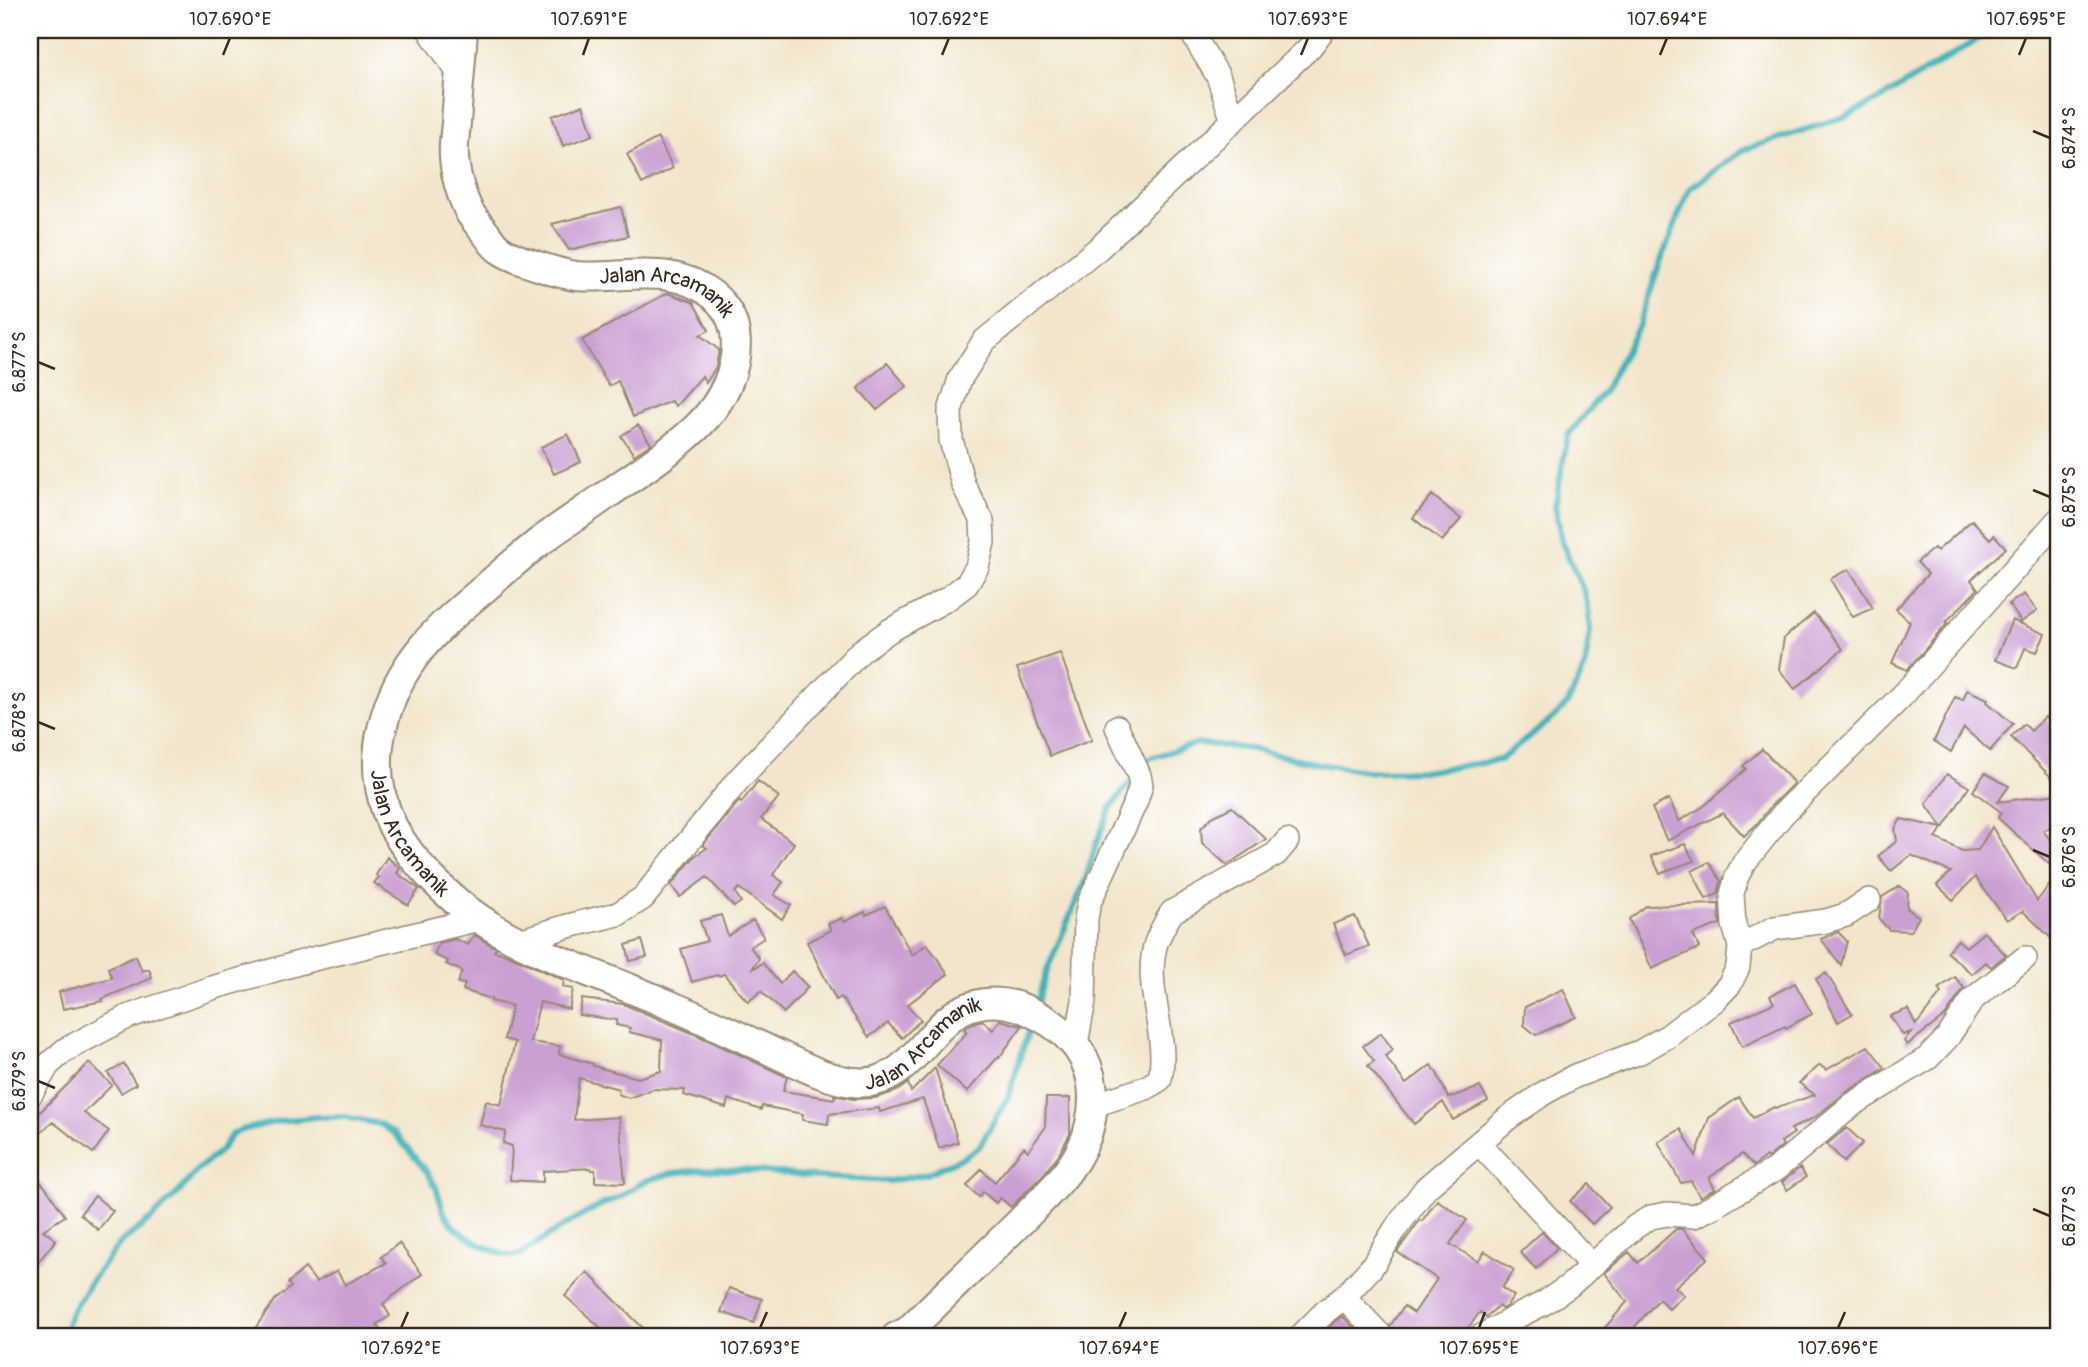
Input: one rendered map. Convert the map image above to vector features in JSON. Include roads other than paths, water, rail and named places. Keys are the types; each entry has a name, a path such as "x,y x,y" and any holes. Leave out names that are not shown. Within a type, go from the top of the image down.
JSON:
{"street":[{"path":"429,30 460,75"},
{"name":"Jalan Arcamanik","path":"463,30 453,155 459,183 471,214 499,249 538,267 573,276 670,276 704,288 721,302 731,317 735,333 735,366 720,398 701,424 659,458 537,544 458,610 421,646 390,700 380,737 378,775 383,798 393,826 409,850 437,884 479,919 519,942 660,1000 822,1075 855,1083 882,1082 897,1072 929,1042 951,1017 966,1007 988,1002 1019,1006 1065,1032 1076,1044 1093,1091 1094,1105 1084,1146 1047,1195 908,1331 896,1337"},
{"path":"1190,30 1218,76 1233,121"},
{"path":"519,942 618,914 643,898 738,780 861,651 967,584 977,567 983,542 982,521 962,484 950,440 950,411 960,379 984,341 1099,248 1310,47 1323,30"},
{"path":"1300,1337 1371,1268 1396,1227 1435,1179 1508,1118 1574,1076 1640,1052 1668,1036 1715,1000 1730,984 1738,967 1740,946 1734,925 1732,894 1744,863 1783,814 1902,696 2058,520"},
{"path":"1076,1044 1084,1001 1086,918 1089,903 1141,785 1117,727"},
{"path":"1094,1105 1146,1088 1160,1079 1163,1063 1153,970 1155,947 1172,912 1276,854 1287,841"},
{"path":"1740,946 1775,928 1826,921 1846,915 1869,900"},
{"path":"30,1095 48,1065 65,1050 127,1017 212,988 297,964 479,919"},
{"path":"1480,1337 1544,1303 1569,1286 1635,1227 1651,1217 1667,1214 1693,1216 1776,1169 1852,1105 1928,1058 1948,1037 1973,999 2025,958"},
{"path":"1479,1143 1591,1265"},
{"path":"1344,1297 1382,1337"}],"waterway":[{"path":"1142,768 1150,758 1198,743 1251,749 1319,764 1373,772 1428,771 1500,760 1557,715 1569,701 1585,667 1590,631 1585,594 1562,543 1555,506 1568,435 1604,391 1639,325 1689,189 1743,150 1850,115 1993,30"},
{"path":"1036,1006 1045,975 1085,881 1111,807 1133,779"},
{"path":"62,1337 71,1313 121,1242 151,1219 180,1191 197,1170 220,1151 233,1133 242,1130 279,1121 316,1117 345,1117 380,1124 395,1134 427,1172 436,1187 444,1213 455,1228 477,1243 511,1256 521,1254 560,1228 645,1181 672,1173 746,1170 890,1181 926,1174 964,1157 979,1147 1008,1097 1032,1019"}]}
